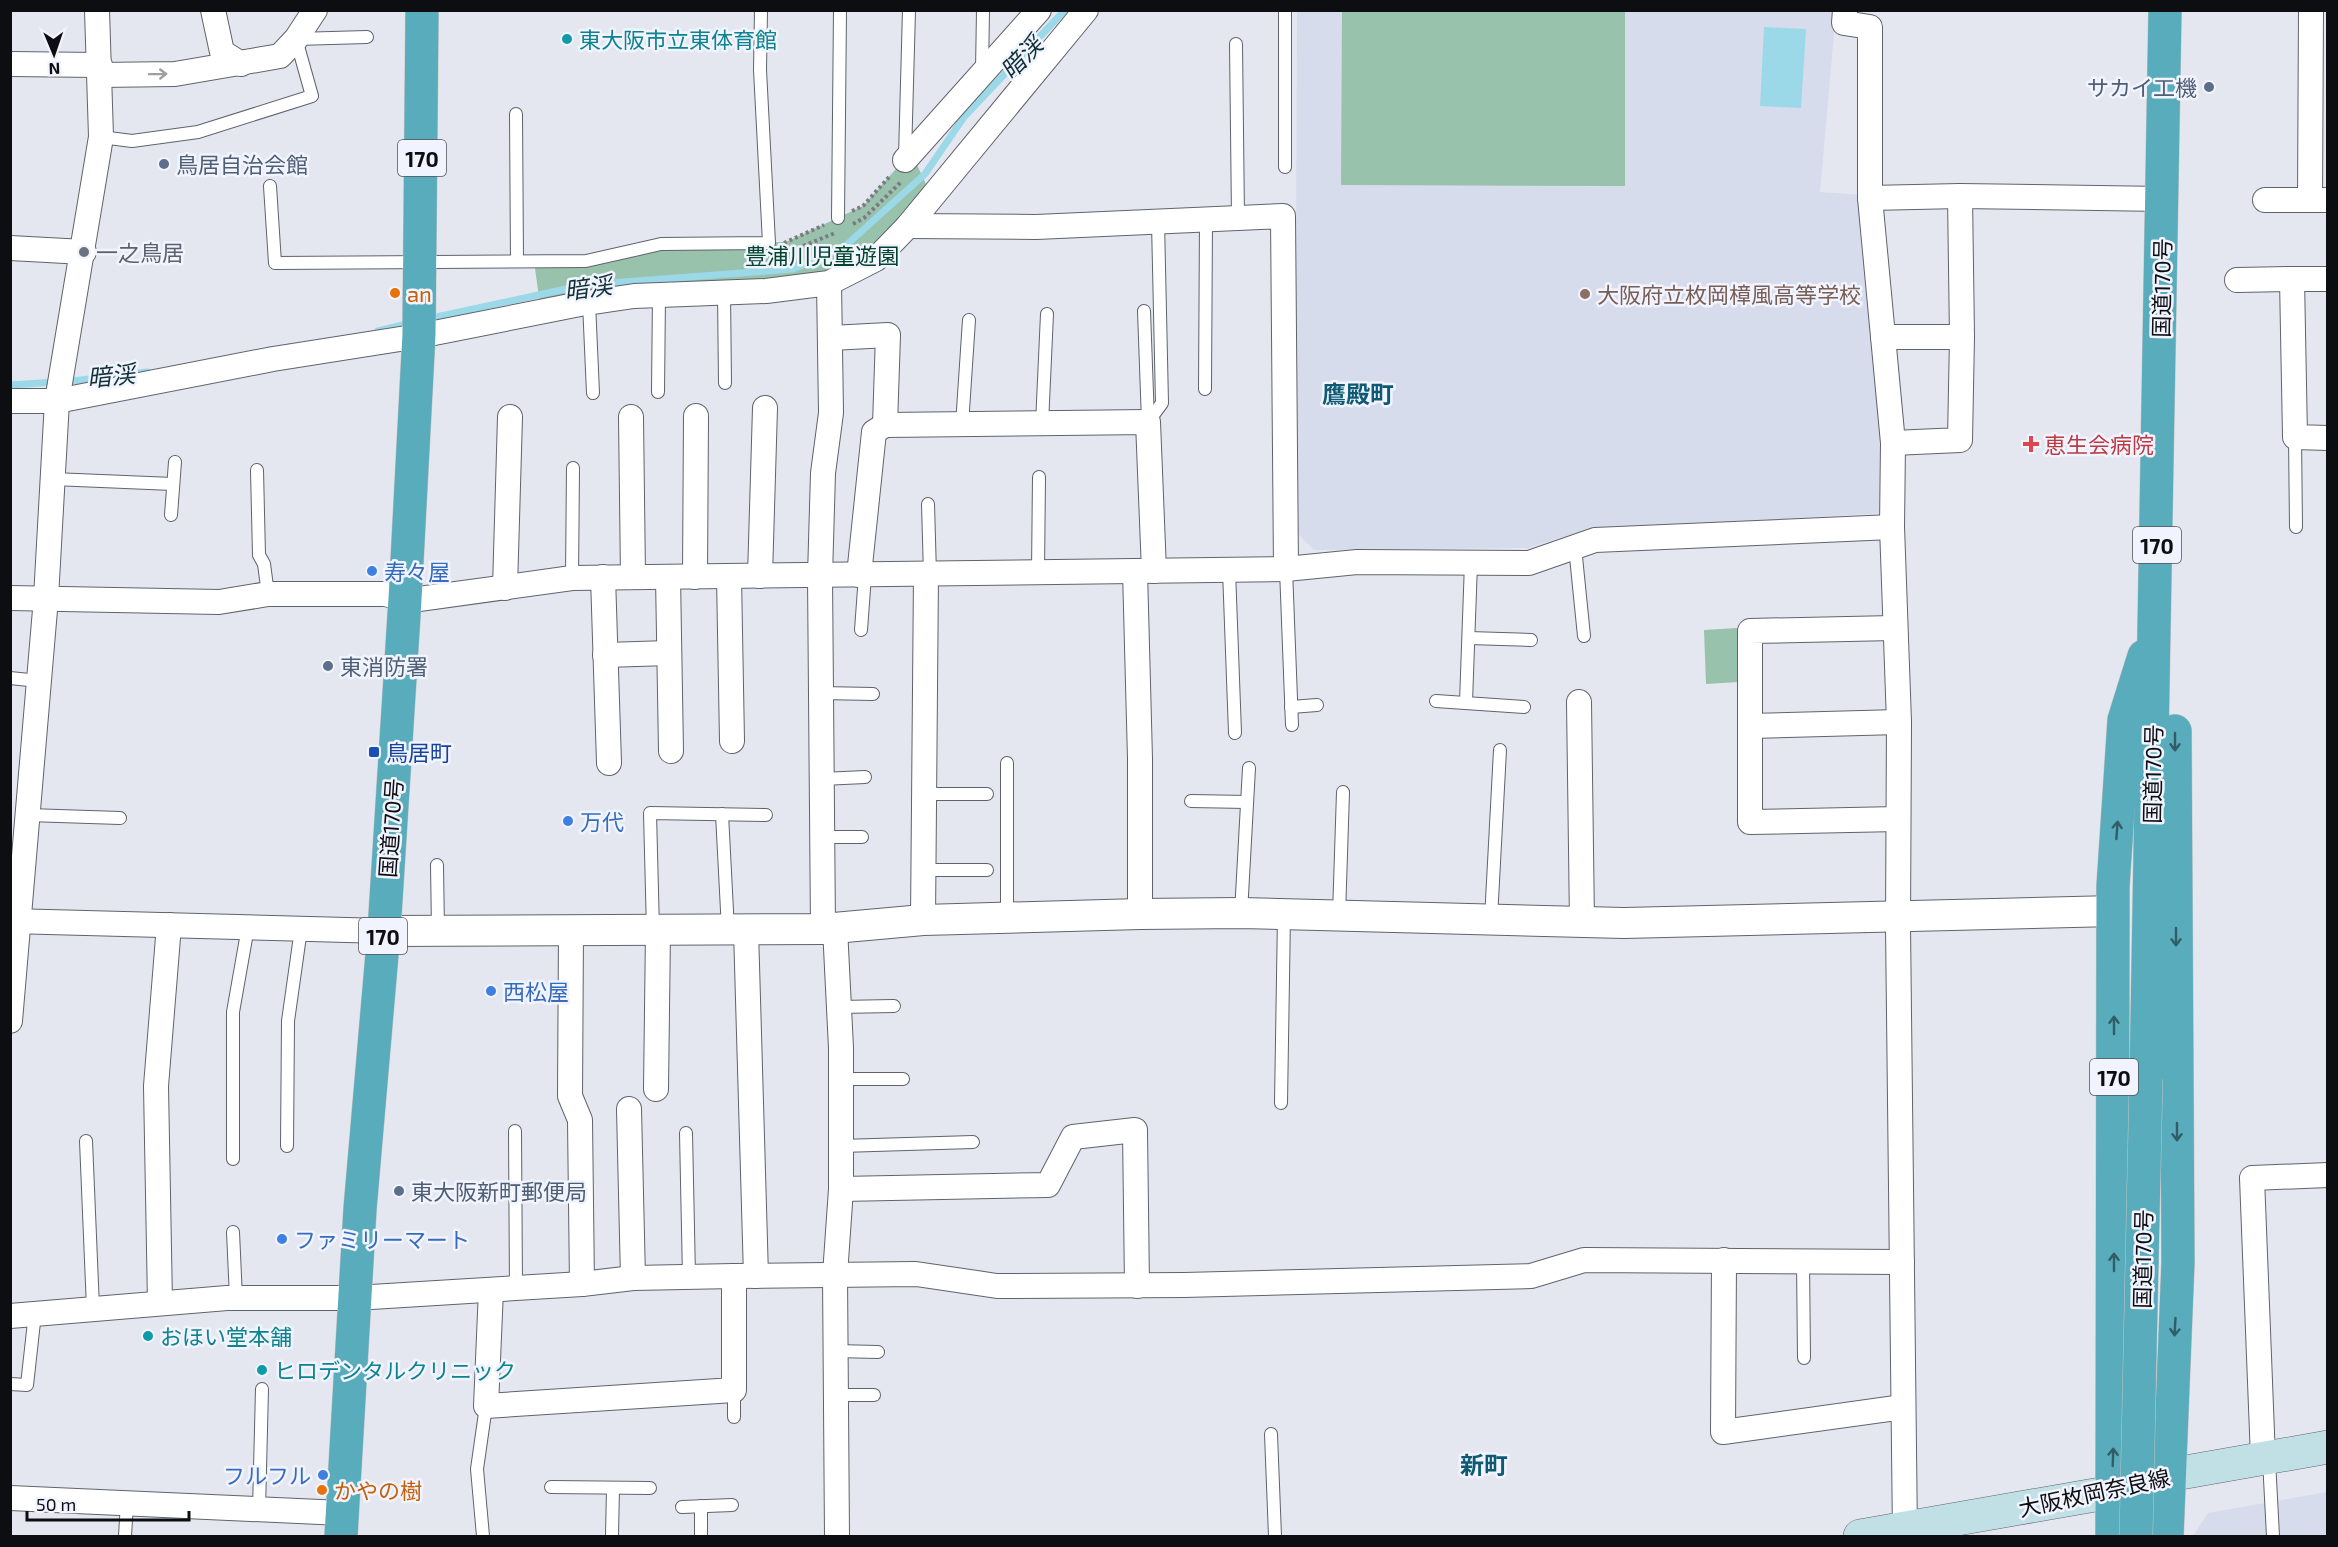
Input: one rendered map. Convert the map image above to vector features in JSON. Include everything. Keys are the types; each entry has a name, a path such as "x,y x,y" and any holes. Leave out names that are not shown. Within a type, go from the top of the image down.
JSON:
{"highway":[{"name":"国道170号","path":"341,1525 355,1298 384,931 420,325 422,10"},
{"name":"国道170号","path":"2136,1536 2165,10"},
{"name":"170","path":"2112,1536 2114,911 2124,720 2155,623"},
{"name":"170","path":"2155,623 2175,717 2178,1262 2167,1536"}],"main road":[{"name":"大阪枚岡奈良線","path":"1860,1536 1904,1532 2112,1492 2169,1475 2328,1447"}],"street":[{"path":"10,1020 15,922 28,815 46,598 58,399 84,252 101,137 97,10"},
{"path":"213,10 222,52 241,64"},
{"path":"10,64 175,74 241,64 280,56 296,39 315,10"},
{"path":"905,160 1039,10"},
{"path":"10,401 58,399 273,359 420,325 634,296 771,291 829,283 876,259 908,226 1086,10"},
{"path":"1845,10 1844,23 1870,27 1870,198 1893,443 1894,628 1899,722 1898,916 1904,1532"},
{"path":"2265,200 2319,200 2311,10"},
{"path":"1870,198 1960,196 2163,199"},
{"path":"1893,443 1960,440 1962,337 1960,196"},
{"path":"908,226 1036,227 1283,216 1286,569"},
{"path":"10,249 84,252"},
{"path":"2292,279 2295,438 2328,438"},
{"path":"2237,280 2328,279"},
{"path":"829,283 831,413 823,473 820,576 822,837 838,1007 841,1079 841,1189 835,1275 837,1536"},
{"path":"831,338 888,335 885,425"},
{"path":"1883,337 1962,337"},
{"path":"760,576 765,408"},
{"path":"695,577 696,416"},
{"path":"505,588 510,417"},
{"path":"631,417 633,577"},
{"path":"862,575 874,432 885,425 1148,422 1140,759 1140,914"},
{"path":"10,598 219,602 268,594 385,594 405,599 572,578 603,577 1286,569 1357,562 1528,563 1595,540 1892,527"},
{"path":"922,920 928,574"},
{"path":"603,577 609,763"},
{"path":"668,577 670,751"},
{"path":"729,577 732,741"},
{"path":"1894,628 1750,631 1750,822 1899,819"},
{"path":"605,655 669,653"},
{"path":"1579,702 1582,922"},
{"path":"1750,726 1899,722"},
{"path":"15,922 384,931 656,931 829,929 922,920 1140,914 1241,913 1624,923 2114,911"},
{"path":"160,1303 156,1086 169,925"},
{"path":"571,930 570,1096 580,1120 582,1284"},
{"path":"492,1290 486,1406 734,1390 745,1276 737,930"},
{"path":"656,931 656,1089"},
{"path":"629,1109 633,1278"},
{"path":"841,1189 1048,1185 1073,1137 1135,1130 1137,1286"},
{"path":"2266,1457 2252,1178 2328,1175"},
{"path":"10,1316 236,1298 355,1298 582,1284 633,1278 916,1274 997,1286 1137,1286 1531,1276 1584,1260 1902,1262"},
{"path":"1724,1260 1723,1432 1903,1407"},
{"path":"10,1497 259,1509 341,1525"}],"lane":[{"path":"270,186 275,263 586,261 661,244 769,243 760,69 761,10"},
{"path":"838,218 840,10"},
{"path":"905,160 909,10"},
{"path":"982,73 983,10"},
{"path":"1285,167 1286,10"},
{"path":"101,137 132,141 198,132 312,96 296,39 368,37"},
{"path":"1236,44 1238,218"},
{"path":"516,114 517,261"},
{"path":"1205,389 1206,220"},
{"path":"1148,422 1162,403 1158,222"},
{"path":"724,293 725,383"},
{"path":"658,392 659,295"},
{"path":"589,303 593,393"},
{"path":"1144,311 1148,422"},
{"path":"1042,424 1047,314"},
{"path":"962,424 969,320"},
{"path":"2295,438 2296,527"},
{"path":"171,515 175,462"},
{"path":"572,578 573,468"},
{"path":"257,470 259,555 264,564 268,594"},
{"path":"1038,572 1039,477"},
{"path":"53,478 173,484"},
{"path":"928,504 928,574"},
{"path":"1575,547 1584,636"},
{"path":"1466,702 1471,563"},
{"path":"1286,569 1292,724"},
{"path":"1229,570 1235,733"},
{"path":"861,630 862,575"},
{"path":"1469,638 1531,640"},
{"path":"10,678 39,681"},
{"path":"821,693 873,694"},
{"path":"1437,701 1524,707"},
{"path":"1291,707 1317,705"},
{"path":"1491,920 1500,750"},
{"path":"1007,763 1008,918"},
{"path":"1241,913 1249,768"},
{"path":"822,779 866,777"},
{"path":"1340,916 1342,792"},
{"path":"924,794 987,794"},
{"path":"1191,801 1247,802"},
{"path":"656,931 651,813 766,815"},
{"path":"722,814 737,930"},
{"path":"28,815 120,818"},
{"path":"822,837 862,837"},
{"path":"437,865 438,930"},
{"path":"923,870 987,870"},
{"path":"1281,1103 1284,915"},
{"path":"233,1160 233,1012 248,927"},
{"path":"287,1146 288,1021 301,929"},
{"path":"838,1007 894,1005"},
{"path":"841,1079 903,1079"},
{"path":"515,1131 516,1288"},
{"path":"686,1133 690,1277"},
{"path":"86,1141 93,1308"},
{"path":"841,1146 973,1142"},
{"path":"233,1232 236,1298"},
{"path":"1803,1261 1804,1358"},
{"path":"10,1384 27,1385 35,1313"},
{"path":"836,1351 878,1352"},
{"path":"259,1509 262,1389"},
{"path":"734,1390 734,1417"},
{"path":"836,1395 874,1395"},
{"path":"483,1536 477,1468 486,1406"},
{"path":"1271,1434 1275,1536"},
{"path":"2266,1457 2273,1536"},
{"path":"550,1487 650,1488"},
{"path":"612,1536 613,1488"},
{"path":"125,1536 127,1503"},
{"path":"682,1507 732,1505"},
{"path":"701,1506 701,1536"}],"path":[{"path":"847,228 864,218 906,177 905,160"},
{"path":"863,206 864,218"},
{"path":"780,256 838,232"}],"shaded area":[{"name":"大阪府立枚岡樟風高等学校","path":"1297,11 1836,11 1820,192 1863,195 1884,393 1885,513 1582,531 1528,548 1314,550 1295,531"},
{"path":"2327,1492 2327,1536 2193,1536 2208,1513"}],"green space":[{"path":"1342,11 1625,11 1625,186 1341,185"},
{"name":"豊浦川児童遊園","path":"911,152 932,197 829,283 541,312 534,261 583,261 661,244 786,242 863,206"},
{"path":"1737,628 1739,682 1706,684 1704,630"}],"water":[{"path":"1764,27 1806,29 1801,108 1760,106"}],"waterway":[{"name":"暗渓","path":"427,319 584,285 793,269 843,248 925,174 964,117 1065,10"},
{"name":"暗渓","path":"378,331 411,323"},
{"name":"暗渓","path":"10,385 72,381 148,372"}],"place":[{"name":"東大阪市立東体育館","path":"567,39"},
{"name":"サカイ工機","path":"2209,87"},
{"name":"鳥居自治会館","path":"164,164"},
{"name":"一之鳥居","path":"84,252"},
{"name":"an","path":"395,293"},
{"name":"大阪府立枚岡樟風高等学校","path":"1585,294"},
{"name":"恵生会病院","path":"2031,444"},
{"name":"寿々屋","path":"372,571"},
{"name":"東消防署","path":"328,666"},
{"name":"鳥居町","path":"374,752"},
{"name":"万代","path":"568,821"},
{"name":"西松屋","path":"491,991"},
{"name":"東大阪新町郵便局","path":"399,1191"},
{"name":"ファミリーマート","path":"282,1239"},
{"name":"おほい堂本舗","path":"148,1336"},
{"name":"ヒロデンタルクリニック","path":"262,1370"},
{"name":"フルフル","path":"323,1475"},
{"name":"かやの樹","path":"322,1490"}],"district":[{"name":"鷹殿町","path":"1358,393"},
{"name":"新町","path":"1484,1464"}]}
